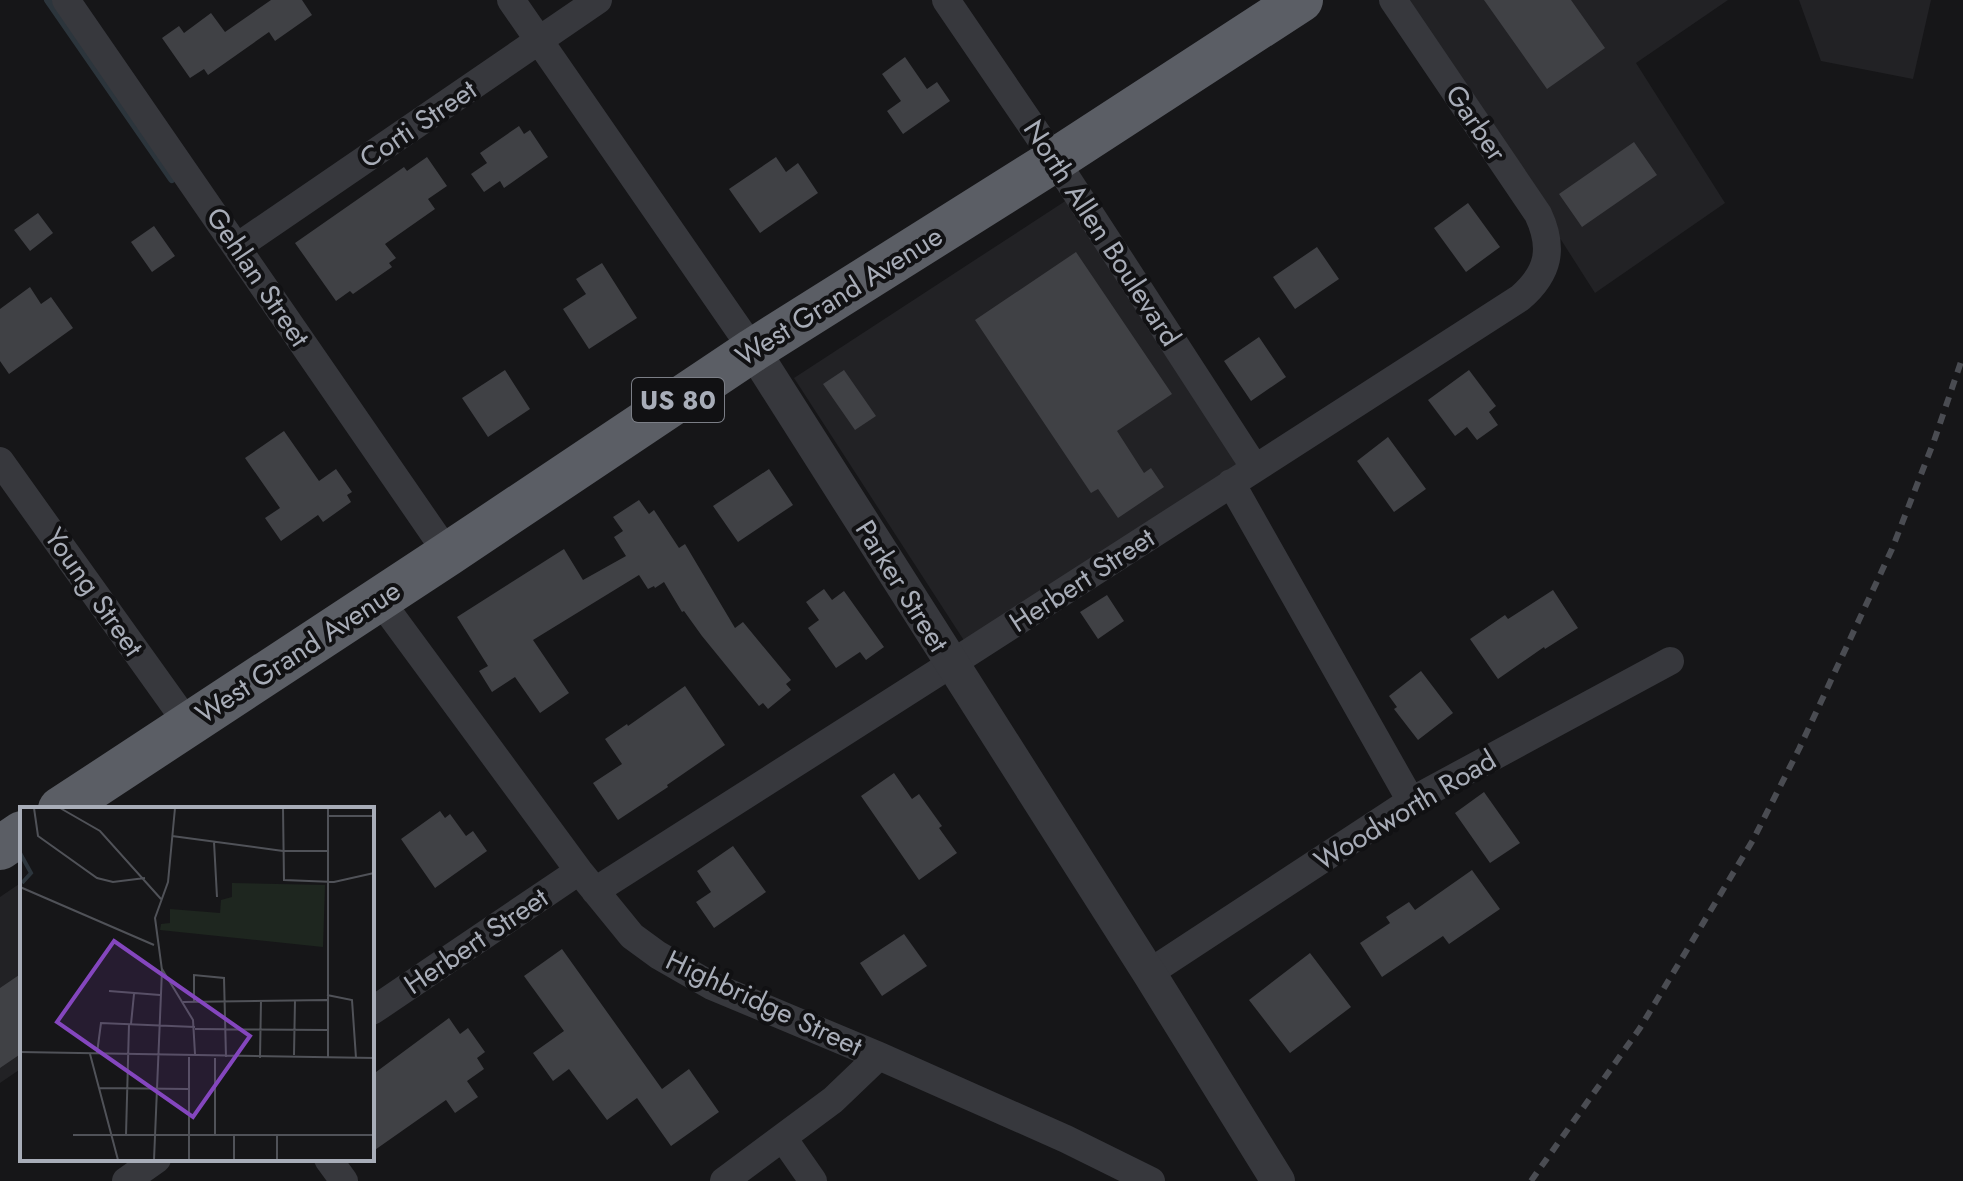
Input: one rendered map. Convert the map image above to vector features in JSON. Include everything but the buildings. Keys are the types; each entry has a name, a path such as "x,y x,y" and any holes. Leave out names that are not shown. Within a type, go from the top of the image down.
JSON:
{"highway":[{"name":"West Grand Avenue","path":"72,806 188,724 753,350 1055,160 1301,0"},
{"path":"0,848 20,834"}],"street":[{"name":"Gehlan Street","path":"66,0 448,554"},
{"name":"Parker Street","path":"511,0 753,350 1278,1181"},
{"name":"Corti Street","path":"237,247 598,0"},
{"name":"North Allen Boulevard","path":"946,0 1055,160 1243,476 1411,801"},
{"name":"Garber","path":"1393,0 1538,214 1546,231 1548,250"},
{"name":"Herbert Street","path":"374,1010 951,664 1520,298 1534,285 1548,250"},
{"name":"Young Street","path":"0,461 188,724"},
{"name":"Highbridge Street","path":"379,599 587,881 632,936 712,986 1066,1139 1151,1181"},
{"name":"Woodworth Road","path":"1149,973 1411,801 1670,661"},
{"path":"724,1181 833,1100 879,1056"},
{"path":"783,1138 813,1181"},
{"path":"126,1181 154,1161"},
{"path":"329,1161 344,1181"}],"shaded area":[{"path":"1408,0 1728,0 1636,63 1725,203 1595,293"},
{"path":"1799,0 1931,0 1913,79 1821,61"},
{"path":"1073,196 1240,465 965,642 794,378"},
{"path":"20,883 20,1069 0,1083 0,897"}],"waterway":[{"path":"48,0 172,179"}],"railway":[{"path":"1531,1181 1640,1028 1753,840 1892,549 1963,356"}]}
